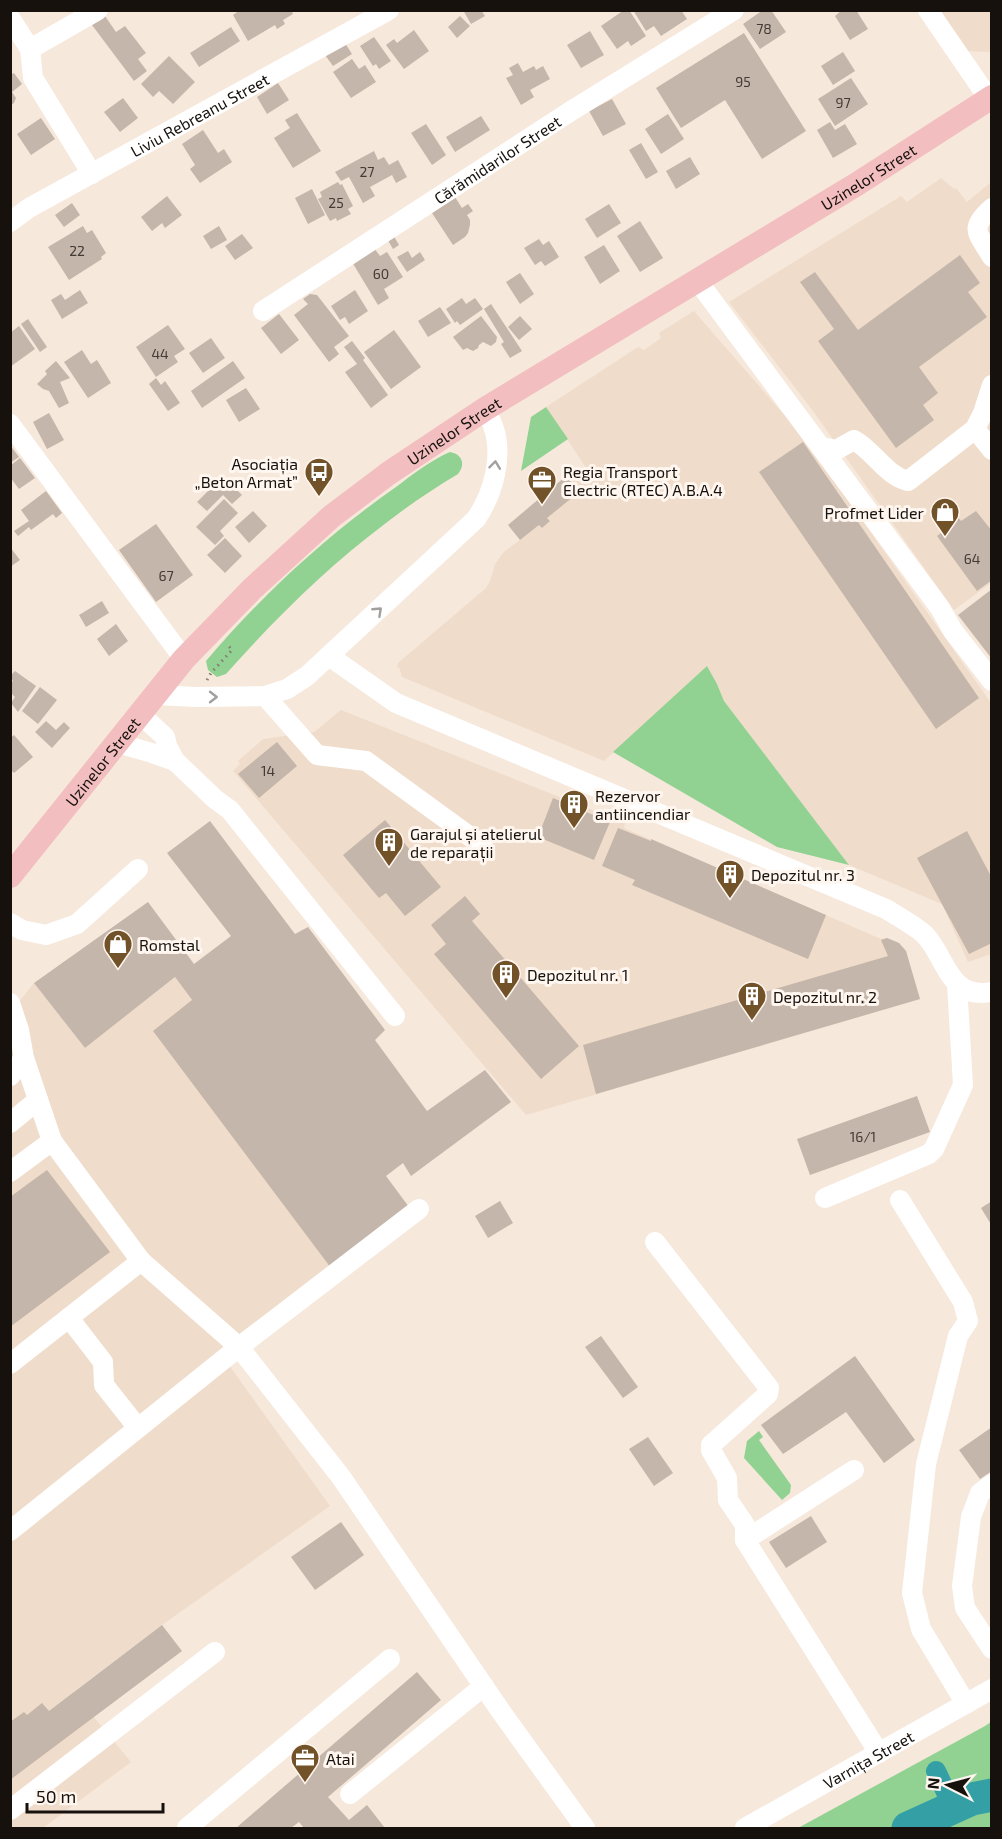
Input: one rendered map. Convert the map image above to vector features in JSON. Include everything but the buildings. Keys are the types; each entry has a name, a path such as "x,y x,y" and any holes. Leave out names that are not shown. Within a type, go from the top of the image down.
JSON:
{"main road":[{"name":"Uzinelor Street","path":"10,876 184,659 252,589 332,516 389,472 485,409 857,184 990,98"}],"street":[{"path":"30,50 98,10"},
{"name":"Liviu Rebreanu Street","path":"10,222 29,208 388,10"},
{"name":"Cărămidarilor Street","path":"263,311 571,111 734,10"},
{"path":"928,10 990,98"},
{"path":"10,18 30,50 33,78 93,174"},
{"path":"992,208 980,218 977,225 978,232 992,257"},
{"path":"697,280 992,681"},
{"path":"822,447 836,450 854,440 863,445 896,478 908,481 975,429 992,386"},
{"path":"155,695 266,696 287,689 307,676 476,519 485,506 493,482 497,443 493,425 485,409"},
{"path":"10,424 184,659"},
{"path":"975,429 992,450"},
{"path":"329,656 396,703 886,909 925,935 957,984 963,1085 934,1149 929,1154 825,1198"},
{"path":"266,696 317,755 366,761 483,846"},
{"path":"140,714 165,736 167,746 176,761 215,800 230,810 395,1016"},
{"path":"117,743 176,761"},
{"path":"10,923 22,930 46,935 77,924 138,869"},
{"path":"957,984 979,994 992,992"},
{"path":"10,1003 24,1058 52,1141 141,1261 239,1347 340,1477 585,1828"},
{"path":"10,1076 24,1058"},
{"path":"10,1123 38,1100"},
{"path":"10,1172 52,1141"},
{"path":"900,1200 963,1302 968,1321 958,1336 926,1464 912,1593 921,1629 966,1704"},
{"path":"10,1531 239,1347 419,1209"},
{"path":"655,1242 769,1388 768,1394 711,1445 711,1450 727,1478 728,1500 745,1525 745,1540 879,1753"},
{"path":"10,1364 141,1261"},
{"path":"69,1318 103,1362 104,1385 138,1428"},
{"path":"745,1540 854,1470"},
{"path":"992,1484 980,1493 971,1517 962,1586 965,1608 992,1649"},
{"path":"10,1810 215,1652"},
{"path":"187,1828 390,1659"},
{"path":"350,1794 484,1686"},
{"name":"Varnița Street","path":"745,1828 992,1689"}],"shaded area":[{"path":"935,11 991,11 991,50 989,52 965,51"},
{"path":"941,178 954,189 956,188 967,202 991,182 991,583 954,610 813,411 729,302 901,196 907,202"},
{"path":"694,311 805,439 991,703 991,954 968,962 942,904 849,865 724,701 707,666 604,761 402,677 399,667 397,668 398,663 486,588 495,564 504,552 539,525 542,528 550,521 547,518 566,476 575,471 583,476 590,474 546,407 638,347 644,350 661,338 659,333"},
{"path":"341,710 625,823 624,828 881,939 887,938 899,943 906,951 920,999 526,1115 233,771 240,764 238,761 263,739 314,732"},
{"path":"175,977 373,1257 229,1365 330,1506 162,1625 73,1692 131,1762 43,1828 10,1828 10,1013 34,983 85,1048"}],"green space":[{"path":"546,407 568,439 521,471 531,417"},
{"path":"450,452 462,460 462,467 458,474 403,510 343,557 263,633 226,674 217,677 208,670 206,661 249,613 295,568 370,506 422,468"},
{"path":"707,666 724,701 849,865 777,847 613,752"},
{"path":"759,1431 763,1437 759,1440 791,1485 790,1493 782,1500 744,1458 747,1441"},
{"path":"991,1722 991,1828 798,1828 985,1726"}],"waterway":[{"path":"936,1771 953,1807"},
{"path":"908,1828 972,1799 992,1795"}],"place":[{"name":"Asociația „Beton Armat”","path":"319,498"},
{"name":"Regia Transport Electric (RTEC) A.B.A.4","path":"542,506"},
{"name":"Profmet Lider","path":"945,538"},
{"name":"Rezervor antiincendiar","path":"574,830"},
{"name":"Garajul și atelierul de reparații","path":"389,868"},
{"name":"Depozitul nr. 3","path":"730,900"},
{"name":"Romstal","path":"118,970"},
{"name":"Depozitul nr. 1","path":"506,1000"},
{"name":"Depozitul nr. 2","path":"752,1022"},
{"name":"Atai","path":"305,1784"}]}
